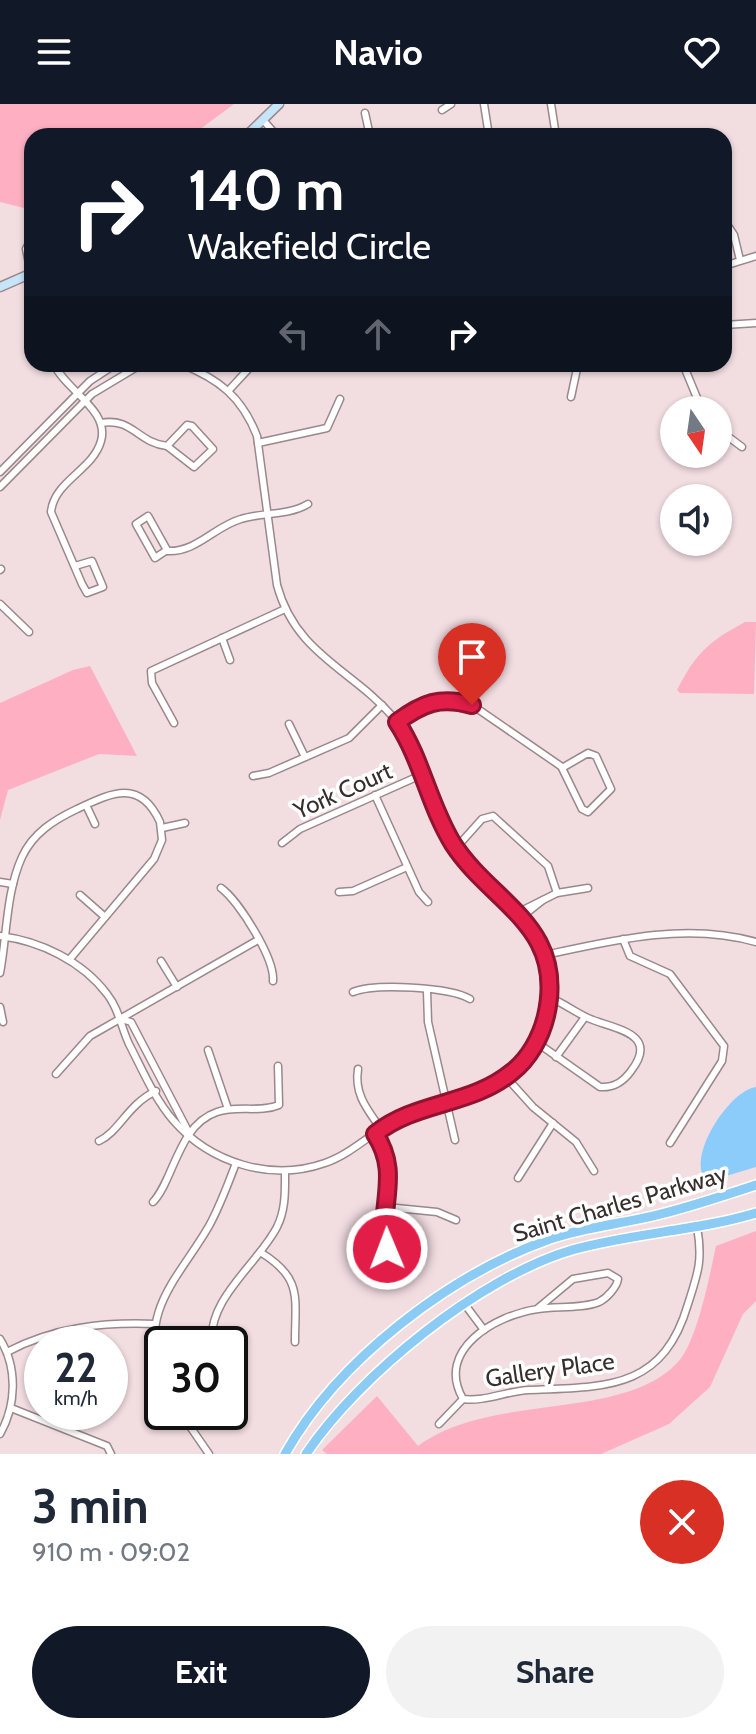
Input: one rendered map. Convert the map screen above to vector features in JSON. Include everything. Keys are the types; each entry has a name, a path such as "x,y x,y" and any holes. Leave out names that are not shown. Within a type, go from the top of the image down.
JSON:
{"main road":[{"name":"Saint Charles Parkway","path":"285,1454 309,1418 353,1366 378,1343 472,1276 552,1239 655,1215 756,1185"},
{"name":"Saint Charles Parkway","path":"306,1454 367,1380 412,1343 515,1275 563,1253 756,1213"}],"street":[{"path":"257,128 279,104"},
{"path":"442,110 451,104"},
{"path":"484,104 488,128"},
{"path":"551,104 555,128"},
{"path":"365,113 368,128"},
{"path":"263,120 270,128"},
{"path":"732,232 740,260"},
{"path":"732,263 756,256"},
{"path":"0,287 24,276"},
{"path":"732,324 756,323"},
{"path":"58,372 101,423 98,448 56,494 51,507 52,516 87,593 103,587 92,561 75,566"},
{"path":"0,472 75,394 102,372"},
{"path":"0,487 84,402 107,383 127,372"},
{"path":"3,936 43,946 69,960 107,993 121,1019 120,1026 154,1092 172,1119 191,1135 236,1163 285,1171 333,1160 415,1112 482,1092 506,1077 536,1042 549,997 545,955 521,914 456,848 438,818 397,722 382,705 312,649 285,609 277,585 258,443 249,418 230,389 197,372"},
{"path":"230,389 246,372"},
{"path":"571,397 576,372"},
{"path":"686,372 696,396"},
{"path":"258,443 327,428 340,399"},
{"path":"101,423 123,422 151,442 167,446 194,467 213,449 189,425 167,446"},
{"path":"732,440 742,447"},
{"path":"167,551 152,517 136,521 152,557 194,544 238,519 296,510 308,504"},
{"path":"0,604 29,632"},
{"path":"174,723 150,676 157,666 285,609"},
{"path":"222,638 230,660"},
{"path":"397,722 428,702 459,701 472,705 562,767 584,811 591,811 610,792 610,785 593,753 562,767"},
{"path":"253,776 269,773 349,738 382,705"},
{"path":"289,724 305,757"},
{"name":"York Court","path":"282,843 300,829 421,775"},
{"path":"0,973 13,884 22,856 33,839 51,823 109,794 134,794 153,810 162,828 157,853 69,960"},
{"path":"375,795 407,867 428,902"},
{"path":"86,805 95,824"},
{"path":"456,848 482,819 493,816 548,866 557,893"},
{"path":"162,828 185,823"},
{"path":"339,892 353,891 407,867"},
{"path":"0,882 13,884"},
{"path":"221,888 235,900 258,940 272,966 273,981"},
{"path":"521,914 557,893 588,888"},
{"path":"80,895 105,917"},
{"path":"545,955 623,939 713,933 756,942"},
{"path":"623,939 630,956 673,977 699,1017 724,1046 722,1061 670,1143"},
{"path":"56,1074 82,1042 258,940"},
{"path":"161,961 177,987"},
{"path":"353,992 366,988 457,992 470,999"},
{"path":"427,991 428,1022 455,1140"},
{"path":"536,1042 600,1087 619,1084 635,1066 640,1049 633,1035 585,1017 549,997"},
{"path":"0,1007 3,1022"},
{"path":"556,1057 585,1017"},
{"path":"121,1019 131,1022 163,1088 191,1135"},
{"path":"208,1050 226,1095 228,1109"},
{"path":"153,1202 163,1188 175,1155 211,1115 228,1109 279,1105 278,1066"},
{"path":"358,1069 358,1093 378,1131 389,1164 384,1233 390,1262"},
{"path":"506,1077 528,1103 582,1150 594,1171"},
{"path":"99,1141 110,1133 133,1105 163,1088"},
{"path":"518,1178 553,1123"},
{"path":"7,1352 45,1336 83,1326 155,1324 167,1287 208,1227 236,1163"},
{"path":"213,1326 214,1317 260,1252 283,1212 285,1171"},
{"path":"386,1207 437,1212 456,1220"},
{"name":"Gallery Place","path":"537,1309 575,1279 608,1273 618,1279 617,1286 599,1302 537,1309 505,1318 484,1330 465,1346 455,1364 454,1381 463,1399 528,1390 564,1391 621,1380 645,1370 664,1357 679,1334 702,1260 697,1227"},
{"path":"260,1252 284,1267 293,1283 295,1342"},
{"name":"Gallery Place","path":"466,1306 484,1330"},
{"path":"0,1339 7,1352 11,1408 0,1434"},
{"path":"439,1424 463,1399"},
{"path":"11,1408 107,1446 111,1454"},
{"path":"192,1430 209,1454"}],"shaded area":[{"path":"0,104 234,104 202,128 24,128 24,208 0,202"},
{"path":"745,622 756,622 754,694 680,693 677,690 697,657 721,636"},
{"path":"90,666 137,756 99,754 8,790 0,820 0,703 73,670"},
{"path":"756,1231 756,1301 743,1314 710,1387 669,1424 601,1454 327,1454 322,1450 377,1396 418,1446 448,1429 481,1419 591,1401 654,1381 678,1362 691,1339 716,1246"}],"water":[{"path":"756,1087 756,1167 716,1179 702,1173 703,1150 716,1122 735,1099"}],"route":[{"path":"387,1249 384,1233 390,1170 385,1150 375,1134 415,1112 482,1092 510,1074 525,1060 536,1042 548,1007 549,981 540,944 519,912 456,848 438,818 410,744 397,722 428,702 450,700 472,705"}]}
